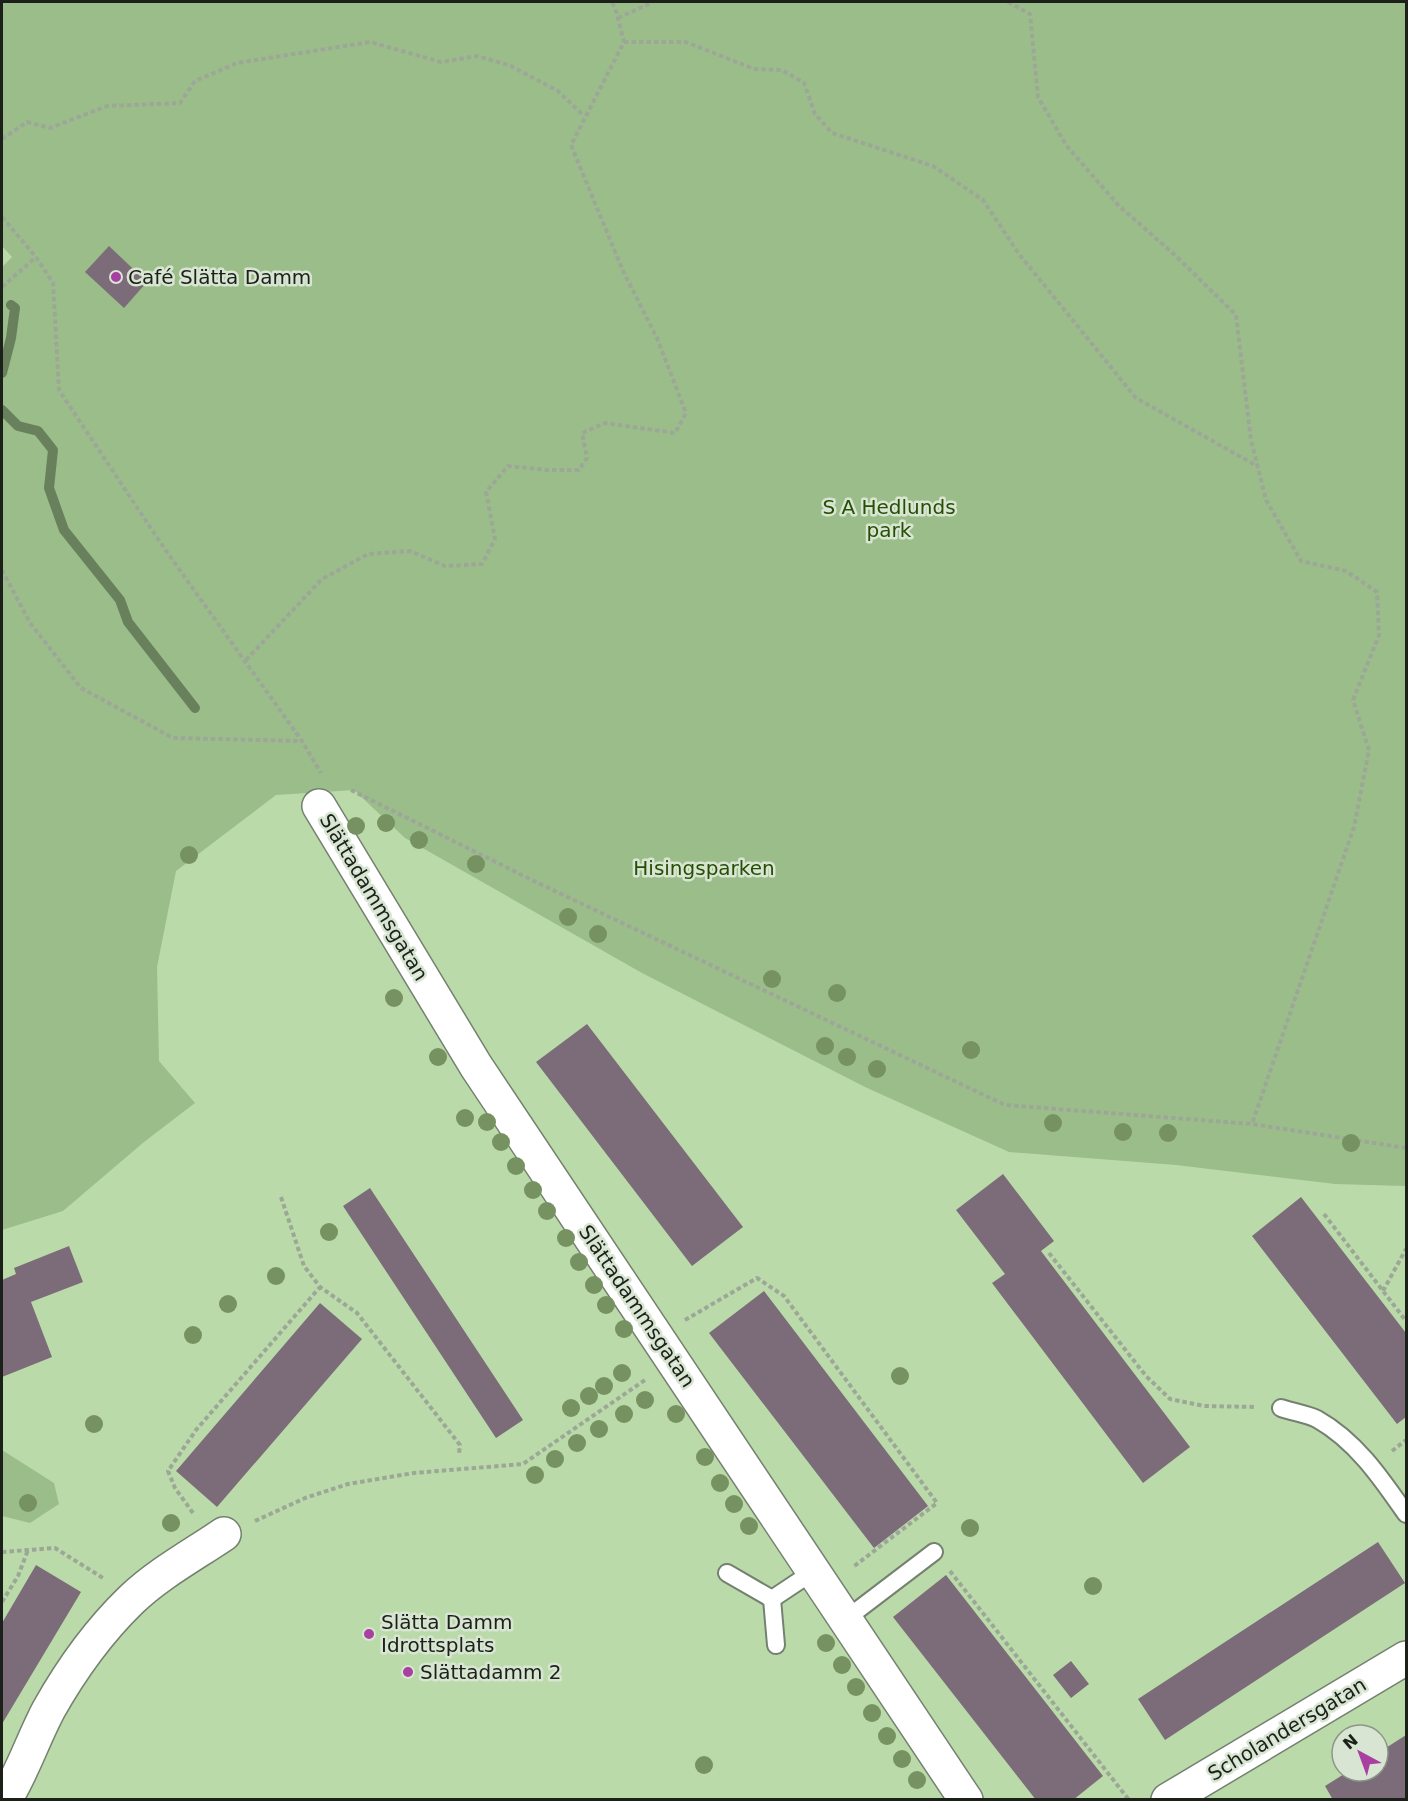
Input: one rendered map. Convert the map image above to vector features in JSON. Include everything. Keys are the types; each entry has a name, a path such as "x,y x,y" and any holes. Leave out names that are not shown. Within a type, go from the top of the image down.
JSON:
{"street":[{"name":"Slättadammsgatan","path":"319,806 476,1066 966,1800"},
{"path":"5,1800 48,1711 72,1671 106,1626 132,1599 157,1578 224,1534"},
{"name":"Scholandersgatan","path":"1168,1800 1407,1658"}],"lane":[{"path":"1281,1408 1316,1419 1358,1451 1372,1465 1407,1514"},
{"path":"846,1619 934,1552"},
{"path":"771,1599 814,1571"},
{"path":"727,1573 771,1599"},
{"path":"771,1599 776,1645"}],"path":[{"path":"246,660 322,579 368,554 410,551 445,566 482,564 495,539 486,492 508,466 579,470 587,458 582,433 605,423 675,433 686,413 657,338 623,271 570,145 624,42 611,2"},
{"path":"618,18 653,2"},
{"path":"1008,2 1030,14 1038,97 1066,145 1118,204 1176,256 1236,315 1251,440 1257,467 1266,500 1301,561 1346,571 1377,592 1379,635 1353,700 1369,750 1354,827 1252,1124"},
{"path":"2,139 27,122 50,128 107,106 180,103 195,81 237,63 370,42 441,62 477,56 509,65 558,91 584,116"},
{"path":"624,42 686,42 754,69 782,70 804,83 815,114 832,133 933,165 982,200 1019,254 1136,398 1257,467"},
{"path":"2,217 36,257 53,283 59,390 165,548 303,741 323,776 319,806"},
{"path":"2,287 36,257"},
{"path":"2,570 30,622 81,688 174,738 303,741"},
{"path":"345,787 536,882 1005,1105 1252,1124 1407,1148"},
{"path":"281,1197 304,1266 320,1287 357,1313 460,1445 459,1453"},
{"path":"1324,1214 1407,1321"},
{"path":"1383,1291 1407,1249"},
{"path":"1049,1253 1146,1376 1170,1399 1204,1406 1281,1408"},
{"path":"677,1326 757,1278 784,1296 937,1503 849,1570"},
{"path":"196,1516 175,1488 168,1471 196,1430 320,1287"},
{"path":"224,1534 305,1498 348,1484 414,1473 523,1464 674,1360"},
{"path":"2,1552 55,1548 105,1579"},
{"path":"2,1602 18,1576 28,1550"},
{"path":"934,1552 1129,1800"}],"green space":[{"name":"Hisingsparken","path":"2,2 1406,2 1406,1799 2,1800"},
{"name":"S A Hedlunds park","path":"2,2 1406,2 1406,1186 1335,1184 1176,1165 1009,1152 865,1087 642,973 405,838 354,790 276,795 176,871 157,967 159,1061 195,1103 144,1142 63,1211 2,1230 2,267 12,257 2,246"},
{"path":"2,1450 54,1483 59,1504 30,1523 2,1516"}],"building":[{"name":"Café Slätta Damm","path":"109,246 147,282 124,308 85,272"},
{"path":"587,1024 743,1227 692,1266 536,1062"},
{"path":"1003,1174 1054,1241 1041,1251 1190,1447 1143,1483 992,1283 1005,1274 956,1210"},
{"path":"370,1188 523,1420 496,1438 343,1206"},
{"path":"1301,1197 1406,1333 1406,1417 1397,1424 1252,1236"},
{"path":"69,1246 83,1282 31,1302 52,1357 2,1377 2,1280 16,1274 14,1268"},
{"path":"764,1291 928,1506 874,1548 709,1333"},
{"path":"320,1303 362,1339 217,1507 176,1471"},
{"path":"1378,1542 1405,1583 1165,1740 1138,1699"},
{"path":"36,1565 81,1592 2,1724 2,1623"},
{"path":"946,1575 1103,1776 1073,1800 1036,1800 893,1617"},
{"path":"1071,1661 1089,1684 1071,1698 1053,1675"},
{"path":"1406,1735 1406,1800 1333,1800 1325,1786 1330,1783 1390,1783 1390,1745"}],"waterway":[{"path":"2,373 11,338 15,308 11,305"},
{"path":"2,410 18,426 38,431 53,450 49,488 64,530 120,600 128,622 195,708"}],"place":[{"name":"Café Slätta Damm","path":"116,277"},
{"name":"Slätta Damm Idrottsplats","path":"369,1634"},
{"name":"Slättadamm 2","path":"408,1672"}]}
